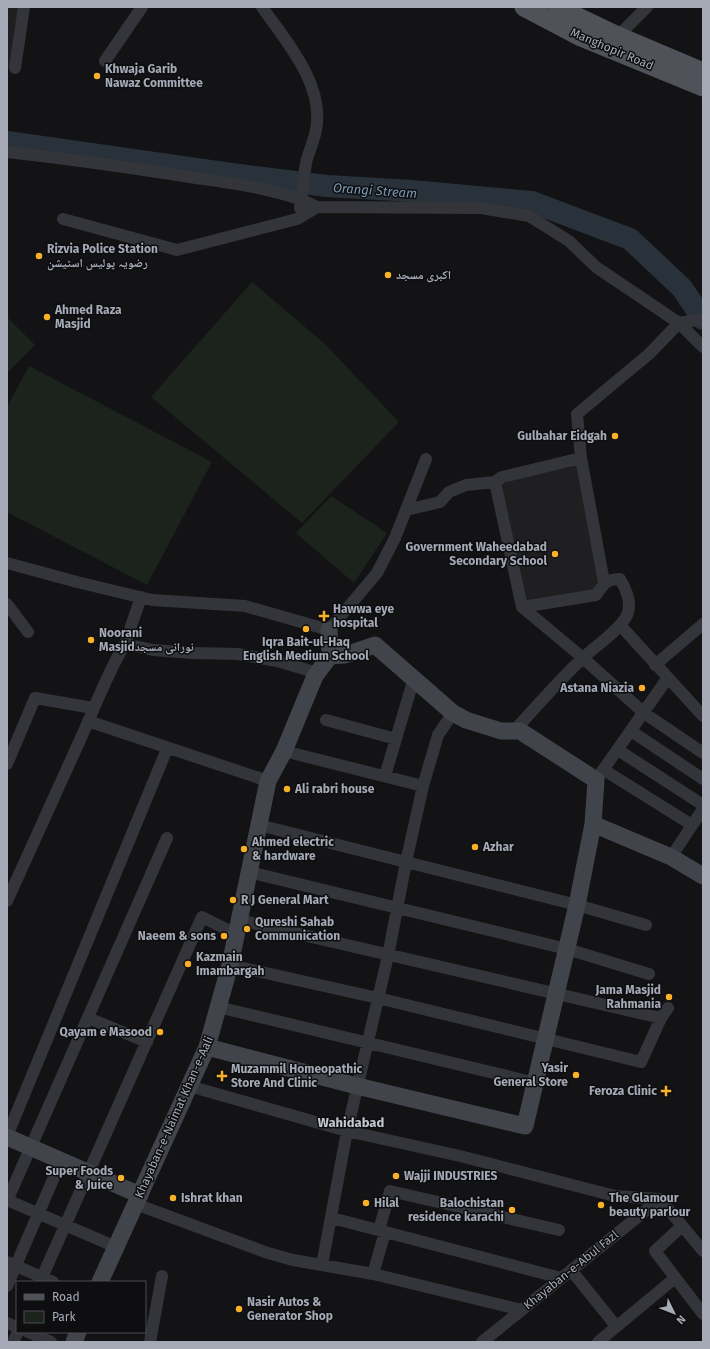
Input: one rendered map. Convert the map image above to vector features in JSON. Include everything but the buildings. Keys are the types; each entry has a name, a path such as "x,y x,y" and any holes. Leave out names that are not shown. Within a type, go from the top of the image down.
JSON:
{"main road":[{"name":"Manghopir Road","path":"524,7 581,37 703,87"},
{"name":"Manghopir Road","path":"560,8 618,36 703,72"}],"street":[{"path":"15,68 24,7"},
{"path":"105,60 142,7"},
{"path":"262,7 297,55 312,87 316,104 316,129 307,160 297,219"},
{"path":"618,36 647,7"},
{"path":"7,152 86,160 245,185 301,200 317,207 481,208 529,216 569,241 596,267 679,323 703,347"},
{"path":"63,219 177,250 297,219 317,207"},
{"path":"522,607 596,595 604,582 581,458 576,414 650,354 679,323 703,319"},
{"path":"406,510 440,502 448,492 466,485 495,482 502,477 581,458"},
{"path":"426,459 395,538 377,573 329,630 330,656 345,655 375,645 452,713 466,720 501,731 520,731 692,825"},
{"path":"495,482 522,607 583,658 644,713 703,753"},
{"path":"7,563 152,600 246,606 329,630"},
{"path":"514,731 583,658 620,625 627,616 627,592 620,579 604,582"},
{"path":"7,901 114,662 125,644 141,597"},
{"path":"7,604 28,632"},
{"path":"655,665 703,624"},
{"path":"620,625 667,679 702,714"},
{"path":"125,644 153,650 238,654 277,661 318,673"},
{"name":"Khayaban-e-Naimat Khan-e-Aali","path":"100,1281 207,1048 230,965 268,781 284,751 318,673 330,656"},
{"path":"385,776 414,678"},
{"path":"207,1048 525,1126 558,994 593,824 600,775 667,679"},
{"path":"7,764 35,698 93,708"},
{"path":"322,1265 332,1218 347,1131 388,956 406,862 423,786 438,735 452,713"},
{"path":"326,720 396,739"},
{"path":"88,721 167,749 268,781"},
{"path":"631,731 703,779"},
{"path":"167,749 7,1137 88,1173 138,1200 268,1253 372,1274 522,1310"},
{"path":"618,750 703,805"},
{"path":"284,751 423,786"},
{"path":"671,857 703,808"},
{"path":"593,824 671,857 703,876"},
{"path":"259,825 577,905 646,925"},
{"path":"116,1248 7,1200 167,838"},
{"path":"249,872 567,949 649,974"},
{"path":"11,1264 45,1280 65,1226 202,917 238,927 388,956 558,994 665,1013 641,1062 378,998 230,965"},
{"path":"218,1007 536,1083"},
{"path":"88,1018 147,1042"},
{"path":"189,1086 347,1131 460,1156 615,1196 660,1199 703,1251"},
{"path":"7,1286 11,1264 38,1214 61,1161"},
{"path":"372,1274 390,1191 559,1230"},
{"name":"Khayaban-e-Abul Fazl","path":"482,1342 660,1199"},
{"path":"332,1218 561,1278"},
{"path":"682,1226 655,1251 703,1314"},
{"path":"571,1270 616,1326"},
{"path":"150,1342 162,1276"},
{"path":"598,1342 675,1278"},
{"path":"13,1342 18,1333"},
{"path":"30,1333 51,1342"}],"shaded area":[{"path":"7,7 24,7 15,68 7,67"},
{"name":"Government Waheedabad Secondary School","path":"581,458 600,589 522,607 495,482"}],"green space":[{"path":"252,282 324,343 399,422 302,523 151,397"},
{"path":"7,317 35,345 7,373"},
{"path":"29,366 212,462 147,585 7,512 7,407"},
{"path":"331,496 387,533 354,583 296,533"}],"waterway":[{"name":"Orangi Stream","path":"7,142 327,186 412,191 532,202 630,239 682,288 703,319"}],"place":[{"name":"Khwaja Garib Nawaz Committee","path":"97,76"},
{"name":"Rizvia Police Station رضویہ پولیس اسٹیشن","path":"39,256"},
{"name":"اکبری مسجد","path":"388,275"},
{"name":"Ahmed Raza Masjid","path":"47,317"},
{"name":"Gulbahar Eidgah","path":"615,436"},
{"name":"Government Waheedabad Secondary School","path":"555,554"},
{"name":"Hawwa eye hospital","path":"324,616"},
{"name":"Iqra Bait-ul-Haq English Medium School","path":"306,629"},
{"name":"Noorani Masjidنورانی مسجد","path":"91,640"},
{"name":"Astana Niazia","path":"642,688"},
{"name":"Ali rabri house","path":"287,789"},
{"name":"Azhar","path":"475,847"},
{"name":"Ahmed electric & hardware","path":"244,849"},
{"name":"R J General Mart","path":"233,900"},
{"name":"Qureshi Sahab Communication","path":"247,929"},
{"name":"Naeem & sons","path":"224,936"},
{"name":"Kazmain Imambargah","path":"188,964"},
{"name":"Jama Masjid Rahmania","path":"669,997"},
{"name":"Qayam e Masood","path":"160,1032"},
{"name":"Yasir General Store","path":"576,1075"},
{"name":"Muzammil Homeopathic Store And Clinic","path":"222,1076"},
{"name":"Feroza Clinic","path":"666,1091"},
{"name":"Wajji INDUSTRIES","path":"396,1176"},
{"name":"Super Foods & Juice","path":"121,1178"},
{"name":"Ishrat khan","path":"173,1198"},
{"name":"Hilal","path":"366,1203"},
{"name":"The Glamour beauty parlour","path":"601,1205"},
{"name":"Balochistan residence karachi","path":"512,1210"},
{"name":"Nasir Autos & Generator Shop","path":"239,1309"}],"district":[{"name":"Wahidabad","path":"351,1122"}]}
